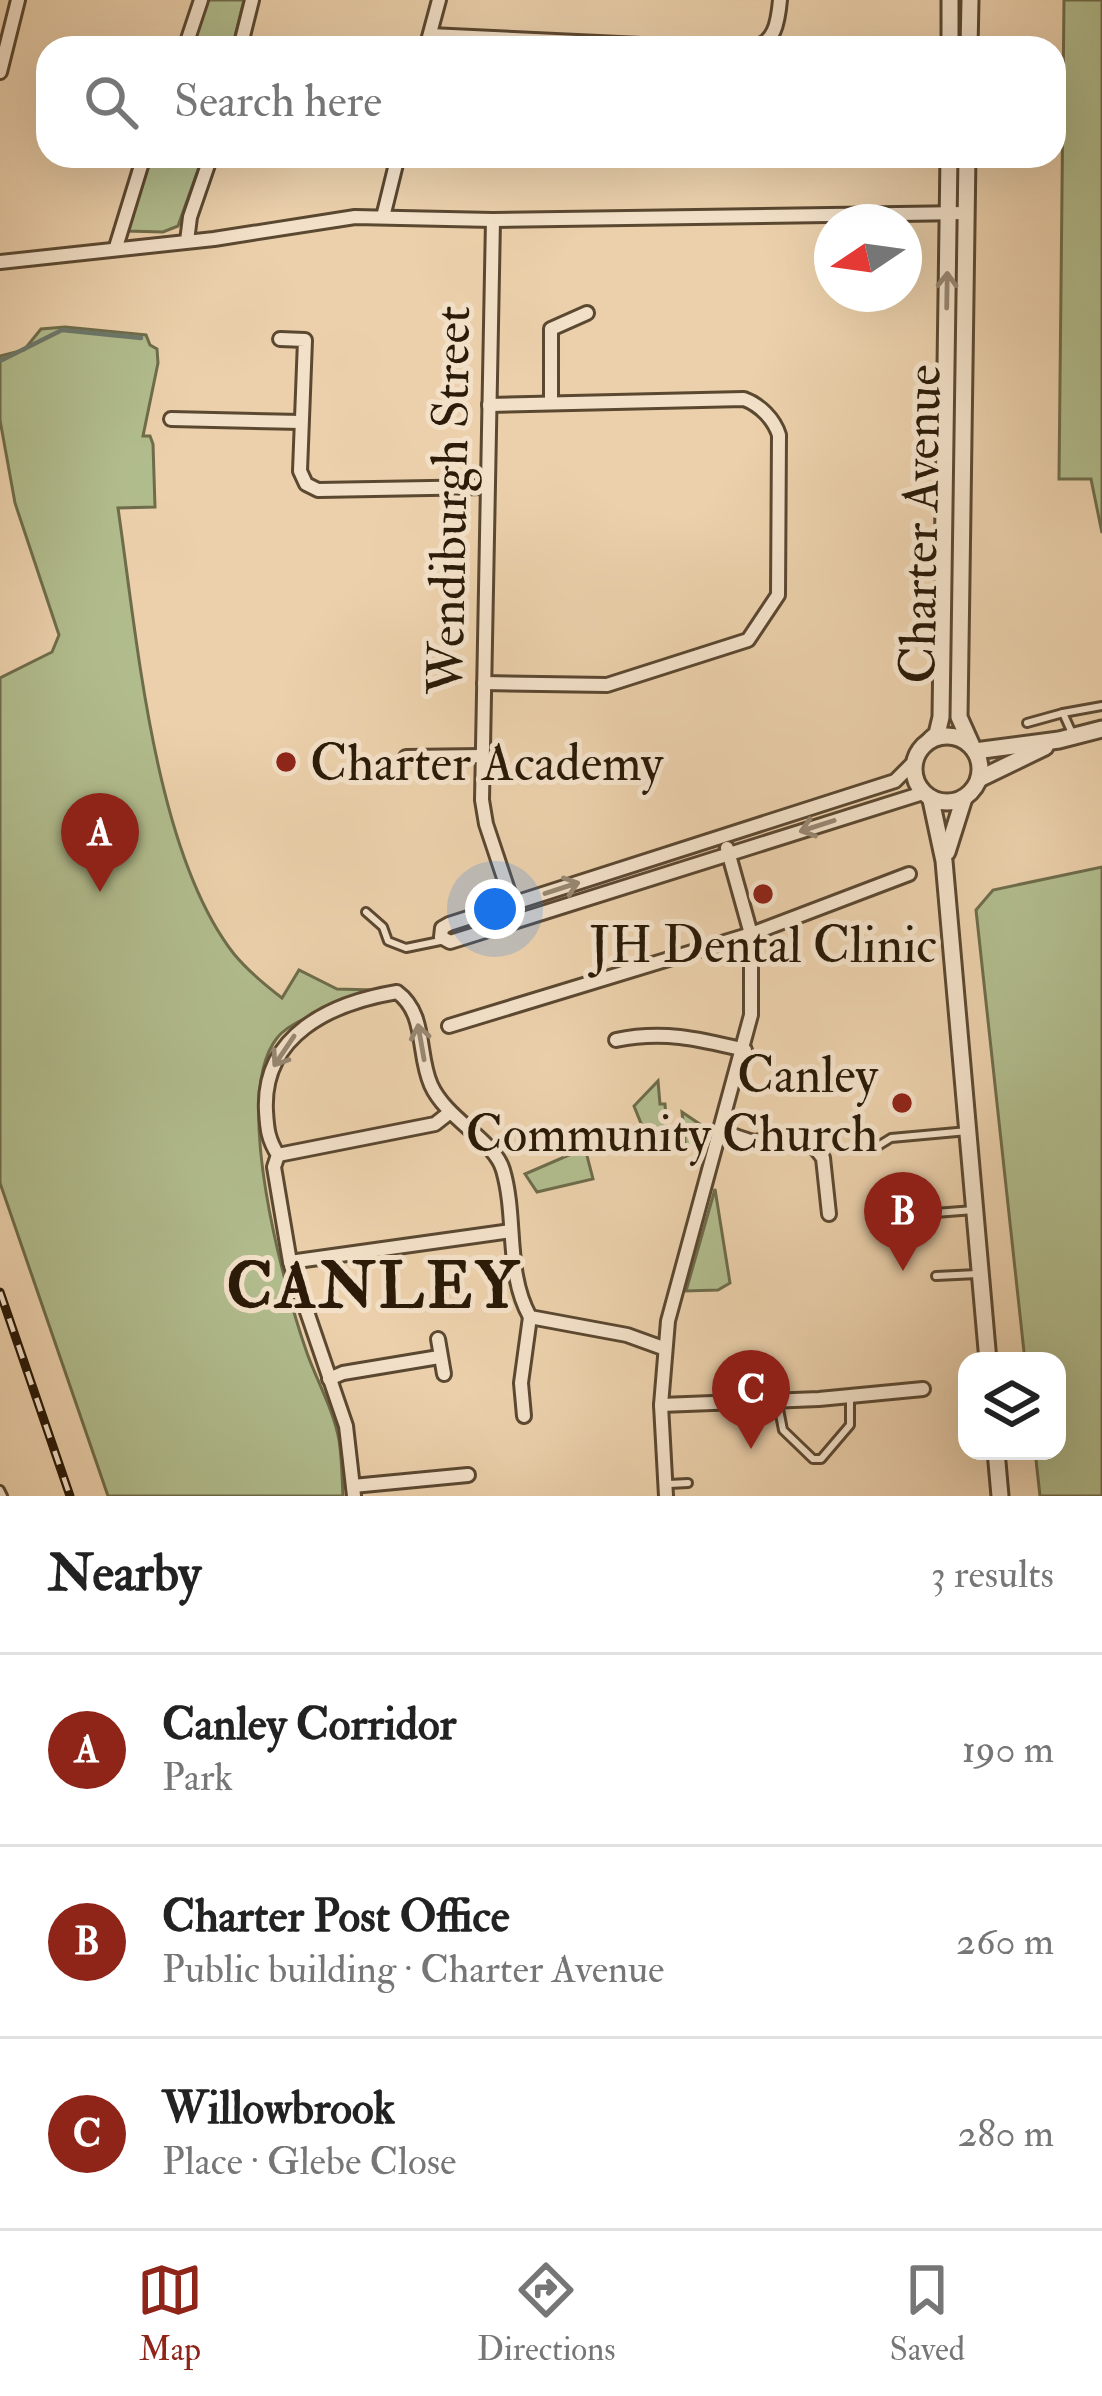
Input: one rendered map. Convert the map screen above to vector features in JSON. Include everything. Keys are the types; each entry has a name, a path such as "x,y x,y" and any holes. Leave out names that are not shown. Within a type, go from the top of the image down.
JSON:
{"street":[{"path":"0,72 19,0"},
{"path":"189,36 200,0"},
{"path":"243,36 252,0"},
{"path":"429,36 439,0"},
{"path":"770,36 779,0"},
{"path":"950,0 950,36"},
{"path":"969,36 970,0"},
{"path":"116,247 141,168"},
{"path":"187,241 208,168"},
{"path":"382,217 395,168"},
{"name":"Charter Avenue","path":"951,168 957,213 959,717 974,748"},
{"name":"Charter Avenue","path":"931,740 941,717 957,213 965,168"},
{"path":"0,262 332,219 957,213"},
{"name":"Wendiburgh Street","path":"493,220 482,756 486,824 520,920"},
{"path":"551,403 551,328 587,313"},
{"path":"280,339 305,340 301,471 306,484 318,490 486,487"},
{"path":"484,683 608,685 670,667 748,640 778,596 779,435 776,424 754,403 744,399 489,405"},
{"path":"171,419 301,422"},
{"path":"987,1352 944,861 927,796 915,782 913,763 916,752 931,740 958,738 974,748 1066,738 1102,729"},
{"path":"944,861 964,798 980,778 1066,738"},
{"path":"974,748 980,778"},
{"path":"406,757 482,756"},
{"path":"913,763 896,781 445,926 443,940 450,942 927,796 964,798"},
{"path":"666,1490 663,1348 688,1239 752,1015 751,934 724,836"},
{"path":"449,1025 751,934 909,874"},
{"path":"278,1155 268,1140 265,1094 284,1043 303,1027 377,995 397,992 416,1014 432,1087 449,1113 502,1167 518,1296 530,1317 521,1383 524,1416"},
{"path":"616,1040 648,1033 676,1034 745,1051"},
{"path":"278,1155 436,1124 449,1113"},
{"path":"720,1131 753,1142 796,1137 812,1144 823,1158 830,1214"},
{"path":"278,1155 274,1167 290,1262 346,1426 354,1491 468,1475"},
{"path":"290,1262 511,1231"},
{"path":"530,1317 628,1336 663,1348"},
{"path":"438,1339 444,1374"},
{"path":"329,1379 440,1357"},
{"path":"661,1405 923,1389"},
{"path":"997,1460 1000,1496"}],"lane":[{"path":"1027,723 1102,706"},
{"path":"1064,713 1066,738"},
{"path":"366,912 383,927 388,941 406,948 443,940"},
{"path":"878,1146 891,1138 968,1131"},
{"path":"935,1214 975,1210"},
{"path":"936,1276 980,1274"},
{"path":"778,1400 783,1430 813,1460 828,1456 850,1425 850,1396"},
{"path":"666,1490 688,1483"}],"green space":[{"path":"207,0 244,0 235,36 196,36"},
{"path":"1064,0 1102,0 1102,533 1091,479 1059,479 1062,168 1066,168"},
{"path":"148,168 199,168 178,226 163,232 127,231"},
{"path":"41,329 146,335 157,349 143,436 150,436 153,444 155,507 118,508 153,741 185,859 207,911 234,954 282,998 299,970 337,989 376,990 285,1030 264,1065 259,1102 260,1146 275,1240 297,1323 337,1429 343,1496 108,1496 0,1183 0,678 52,652 59,635 15,503 0,420 0,356 24,350"},
{"path":"1102,867 1102,1496 1040,1496 1036,1460 1066,1460 1066,1352 1024,1352 976,910 993,890"},
{"path":"658,1081 668,1144 685,1142 682,1112 707,1129 702,1148 651,1148 634,1106"},
{"path":"585,1148 593,1179 537,1192 525,1174"},
{"path":"715,1189 730,1283 718,1290 686,1291"}],"waterway":[{"path":"0,361 62,330 141,338"}],"railway":[{"path":"0,1292 70,1496"}],"place":[{"name":"Charter Academy","path":"286,762"},
{"name":"Canley Corridor","path":"100,892"},
{"name":"JH Dental Clinic","path":"763,894"},
{"name":"Canley Community Church","path":"902,1103"},
{"name":"Charter Post Office","path":"903,1271"},
{"name":"Willowbrook","path":"751,1449"}],"district":[{"name":"CANLEY","path":"374,1285"}]}
